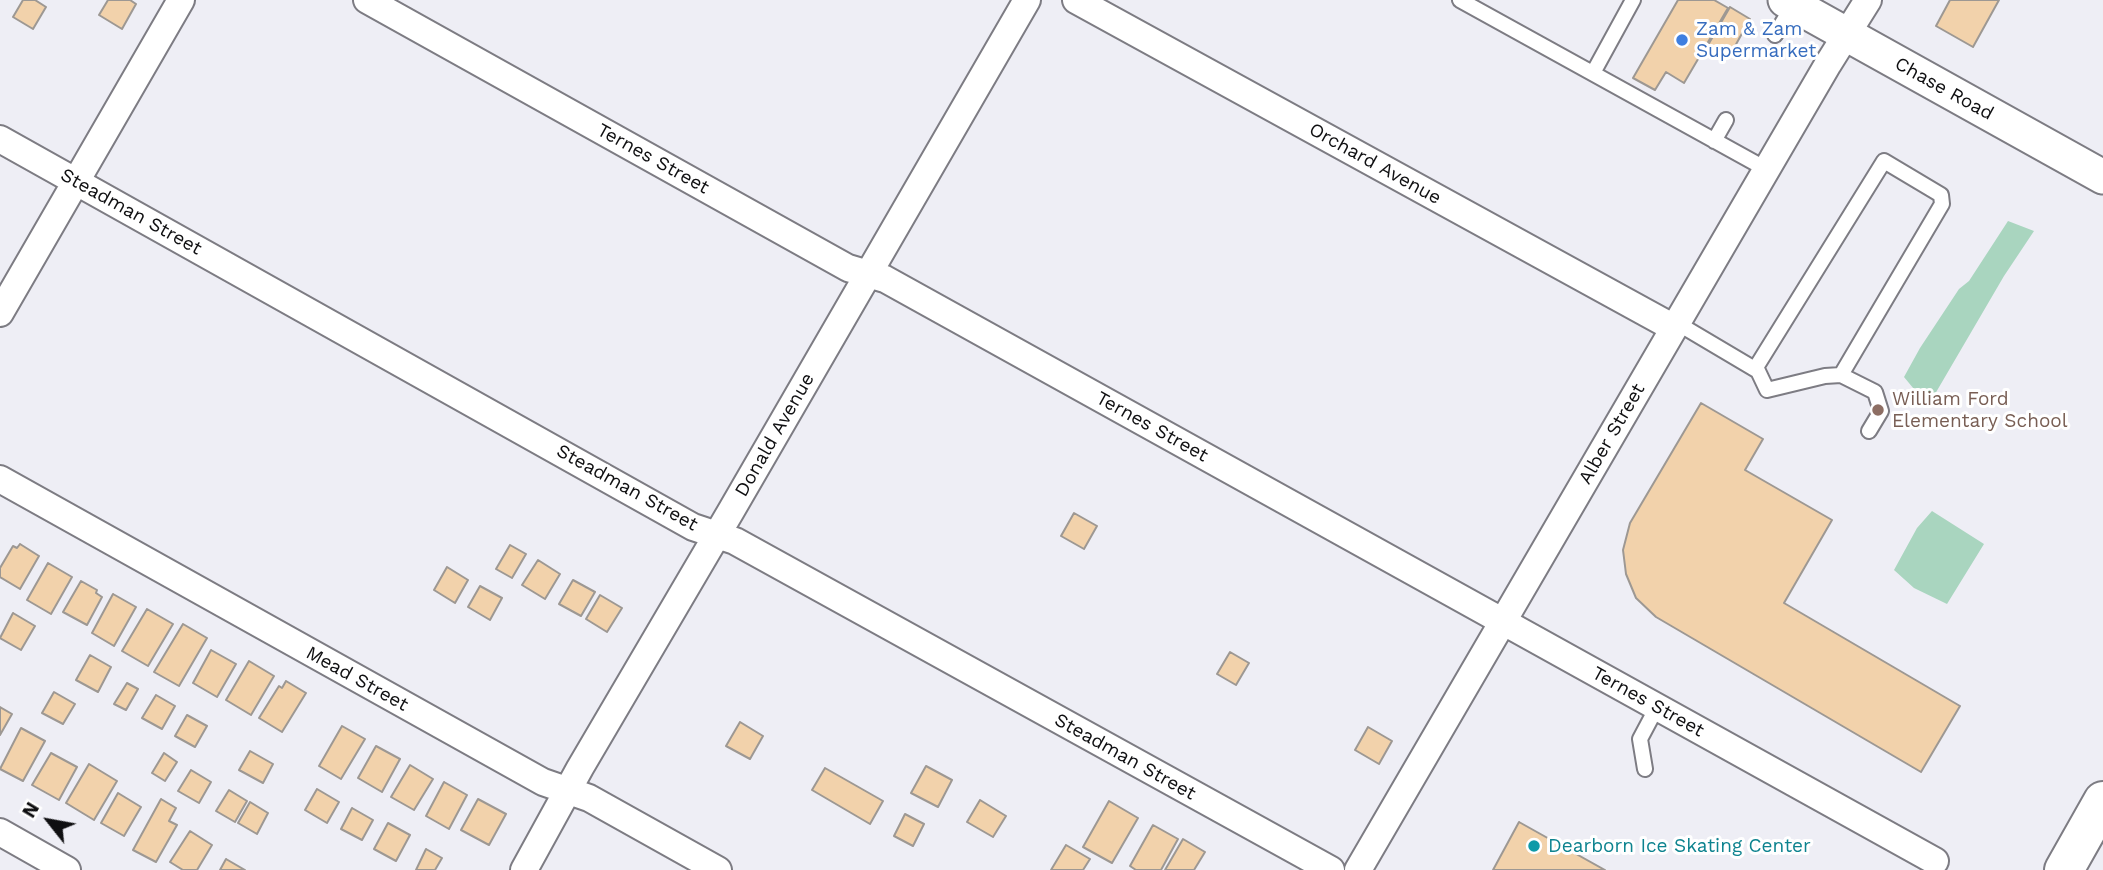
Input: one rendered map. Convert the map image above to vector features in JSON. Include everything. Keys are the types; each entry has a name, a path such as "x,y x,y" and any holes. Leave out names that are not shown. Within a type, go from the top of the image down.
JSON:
{"main road":[{"path":"2064,870 2103,801"}],"street":[{"path":"0,313 181,0"},
{"name":"Ternes Street","path":"367,0 848,268 886,279 1657,707 1939,867"},
{"name":"Donald Avenue","path":"524,870 1027,0"},
{"name":"Orchard Avenue","path":"1076,0 1675,325"},
{"name":"Alber Street","path":"1359,870 1766,169 1868,0"},
{"name":"Chase Road","path":"1789,2 2103,177"},
{"name":"Steadman Street","path":"0,139 693,527 747,548 1331,870"},
{"name":"Mead Street","path":"0,479 543,782 589,799 718,870"},
{"path":"0,832 67,870"}],"lane":[{"path":"1460,0 1766,169"},
{"path":"1593,73 1633,0"},
{"path":"1775,35 1789,2"},
{"path":"1714,141 1726,120"},
{"path":"1755,369 1884,161 1941,195 1942,204 1841,375"},
{"path":"1675,325 1758,371 1767,390 1825,376 1841,375 1875,392 1881,411 1868,431"},
{"path":"1645,769 1640,739 1657,707"}],"green space":[{"path":"2008,221 2034,231 2004,276 1928,406 1904,377 1959,289 1969,281"},
{"path":"1932,511 1984,544 1947,604 1914,588 1894,570 1917,528"}],"building":[{"path":"23,0 35,0 46,7 33,29 13,17"},
{"path":"108,0 130,0 136,4 122,29 99,15"},
{"name":"Zam & Zam Supermarket","path":"1678,0 1714,0 1728,8 1684,83 1666,72 1655,90 1633,78"},
{"path":"1950,0 1999,0 1973,47 1936,26"},
{"path":"1730,7 1750,19 1729,57 1708,45"},
{"path":"1701,403 1763,439 1745,470 1832,520 1784,603 1960,706 1921,772 1656,617 1636,598 1626,574 1623,550 1630,523"},
{"path":"1074,513 1097,526 1084,549 1061,536"},
{"path":"20,544 39,556 20,589 0,577 0,568 13,546 17,548"},
{"path":"510,545 526,554 512,578 496,569"},
{"path":"538,560 560,574 545,599 522,585"},
{"path":"48,563 72,577 51,614 27,600"},
{"path":"447,567 468,580 455,603 434,590"},
{"path":"573,580 595,592 581,616 559,604"},
{"path":"81,581 97,590 96,593 102,597 87,625 63,612"},
{"path":"480,586 502,598 490,620 468,607"},
{"path":"113,594 136,607 114,646 92,633"},
{"path":"600,595 622,608 607,632 586,619"},
{"path":"147,609 173,624 148,666 122,651"},
{"path":"13,613 35,626 21,650 0,638"},
{"path":"183,624 207,638 179,686 154,672"},
{"path":"211,650 236,664 217,697 193,683"},
{"path":"1230,652 1249,663 1236,685 1217,674"},
{"path":"90,655 111,667 98,692 76,680"},
{"path":"249,661 274,676 251,715 226,700"},
{"path":"286,681 306,693 282,732 259,718 279,686 282,688"},
{"path":"127,683 138,689 126,710 114,704"},
{"path":"54,692 75,704 63,724 42,713"},
{"path":"156,695 175,706 162,729 142,718"},
{"path":"0,707 12,714 0,735"},
{"path":"187,715 207,726 195,747 175,736"},
{"path":"740,722 763,736 750,759 726,746"},
{"path":"342,726 365,739 341,779 319,766"},
{"path":"1368,727 1392,741 1379,764 1355,750"},
{"path":"21,728 45,741 23,781 0,769"},
{"path":"376,746 400,759 382,792 358,778"},
{"path":"250,751 273,764 263,783 239,770"},
{"path":"51,753 77,767 59,800 32,785"},
{"path":"164,753 177,762 165,781 152,773"},
{"path":"89,764 117,781 94,820 66,803"},
{"path":"410,765 433,779 414,810 391,797"},
{"path":"926,766 952,780 938,807 911,793"},
{"path":"825,768 883,801 870,824 812,790"},
{"path":"191,770 211,782 199,803 178,791"},
{"path":"444,782 467,795 449,829 426,816"},
{"path":"317,789 339,802 327,823 305,810"},
{"path":"229,790 247,801 235,822 216,811"},
{"path":"118,793 141,807 124,836 101,823"},
{"path":"161,799 176,808 169,821 177,825 156,862 133,850"},
{"path":"478,799 506,814 489,845 461,830"},
{"path":"980,800 1006,816 993,837 967,822"},
{"path":"1109,801 1138,818 1112,863 1083,847"},
{"path":"250,802 268,813 257,834 238,823"},
{"path":"352,808 373,820 362,840 341,829"},
{"path":"905,814 924,824 913,846 894,836"},
{"name":"Dearborn Ice Skating Center","path":"1519,822 1605,870 1493,870"},
{"path":"388,823 410,835 396,861 374,849"},
{"path":"1153,825 1178,839 1161,870 1136,870 1130,866"},
{"path":"190,831 212,845 197,870 183,870 170,862"},
{"path":"1183,839 1205,852 1194,870 1165,870"},
{"path":"1066,845 1090,859 1083,870 1051,870"},
{"path":"426,849 442,858 435,870 416,870"},
{"path":"226,859 245,870 220,870"}],"place":[{"name":"Zam & Zam Supermarket","path":"1682,40"},
{"name":"William Ford Elementary School","path":"1878,410"},
{"name":"Dearborn Ice Skating Center","path":"1534,846"}]}
